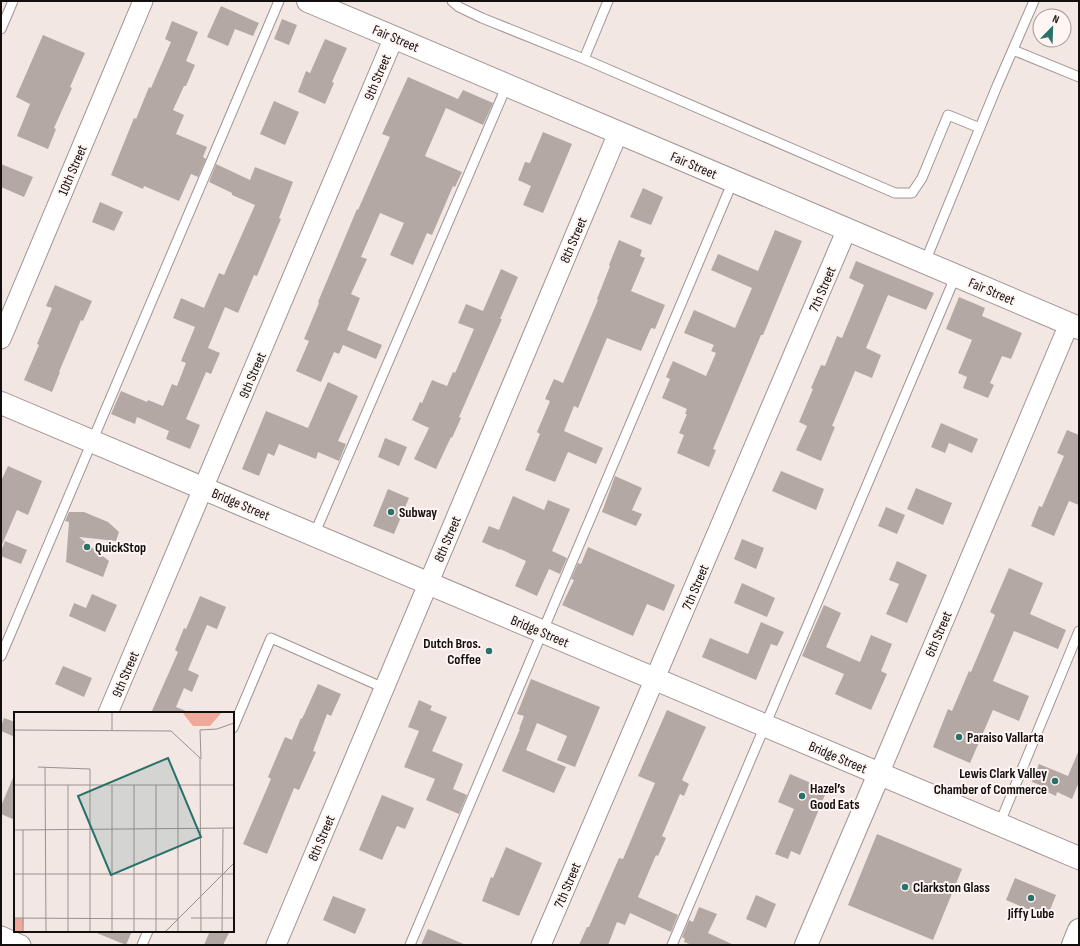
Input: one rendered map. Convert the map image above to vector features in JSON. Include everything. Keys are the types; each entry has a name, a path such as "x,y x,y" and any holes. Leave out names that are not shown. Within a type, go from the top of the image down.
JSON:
{"main road":[{"name":"Fair Street","path":"308,1 1074,326"},
{"name":"Bridge Street","path":"1,403 542,632 656,678 1079,858"},
{"name":"6th Street","path":"806,945 879,774"},
{"path":"1073,945 1079,930"}],"street":[{"name":"10th Street","path":"1,339 143,1"},
{"name":"9th Street","path":"108,712 394,37"},
{"name":"8th Street","path":"276,945 618,133"},
{"name":"7th Street","path":"541,945 847,229"},
{"name":"6th Street","path":"879,774 1074,326"}],"lane":[{"path":"1,29 13,1"},
{"path":"1,656 279,1"},
{"path":"452,1 460,7 482,18 584,59 895,193 912,193 922,178 948,115 980,128"},
{"path":"584,59 608,1"},
{"path":"925,262 1034,1"},
{"path":"1013,50 1079,77"},
{"path":"314,535 507,86"},
{"path":"410,945 733,181"},
{"path":"672,945 956,275"},
{"path":"999,825 1079,631"},
{"path":"234,726 271,638 384,688"},
{"path":"142,945 148,932"}],"building":[{"path":"221,6 259,23 253,36 235,29 228,46 207,37"},
{"path":"282,19 297,25 289,45 274,39"},
{"path":"172,21 198,32 186,61 195,65 173,110 184,115 176,134 207,147 203,157 206,159 198,177 191,174 179,201 144,186 143,189 111,175 134,118 136,119 149,87 151,88 171,42 165,39"},
{"path":"43,35 85,53 70,87 72,88 54,128 56,129 48,149 17,136 30,104 16,97"},
{"path":"325,39 347,48 332,82 334,83 325,104 298,92 306,71 310,73"},
{"path":"408,77 458,99 463,90 493,103 483,125 446,108 425,156 462,172 455,187 453,186 432,235 427,233 413,265 390,255 404,223 380,213 361,257 367,259 351,294 360,298 347,330 382,345 376,359 343,345 339,354 334,352 321,382 296,371 309,341 304,339 357,209 358,210 390,137 382,134"},
{"path":"274,101 299,112 285,145 260,134"},
{"path":"543,132 572,144 543,213 523,205 531,186 518,180 525,162 530,163"},
{"path":"1,164 33,177 24,197 1,187"},
{"path":"216,164 250,180 255,167 293,182 279,218 281,219 257,276 254,275 238,313 225,307 208,348 220,353 211,374 206,372 186,419 200,425 190,449 166,439 169,431 137,417 135,424 111,414 121,391 147,402 148,400 163,406 172,384 177,386 186,363 181,361 195,327 173,318 181,298 204,308 219,273 224,275 255,205 232,195 232,193 209,182"},
{"path":"643,188 663,197 651,225 630,217"},
{"path":"100,202 123,212 114,231 92,222"},
{"path":"775,230 802,241 713,449 716,450 709,467 677,453 684,435 679,433 687,414 685,414 687,409 662,398 670,379 666,377 673,361 706,376 716,353 711,351 714,345 684,333 694,310 735,328 752,288 711,270 718,254 758,271"},
{"path":"619,240 642,250 640,256 645,258 631,291 665,305 655,329 651,328 641,351 607,338 578,408 574,406 564,431 603,448 596,464 568,452 555,482 525,470 540,434 537,432 550,401 545,399 554,379 563,383 598,300 597,299"},
{"path":"856,261 934,293 926,310 888,295 866,348 881,355 872,378 855,371 832,426 835,427 821,461 796,450 807,426 799,422 821,365 825,366 837,336 842,338 864,285 849,278"},
{"path":"501,269 518,277 500,319 502,319 459,417 461,418 436,469 414,459 429,428 412,420 420,402 422,403 432,380 447,386 453,372 455,373 474,329 458,323 466,304 483,311"},
{"path":"55,285 92,301 83,321 81,320 52,392 24,380 39,345 37,344 52,308 46,306"},
{"path":"959,297 985,308 982,316 1022,333 1011,359 1002,356 990,383 994,385 988,398 963,388 967,377 958,373 972,340 946,329"},
{"path":"328,382 358,396 338,441 346,444 339,461 318,452 316,459 279,444 274,456 268,453 259,476 242,469 266,411 308,428"},
{"path":"941,423 978,439 972,453 949,443 945,453 931,447"},
{"path":"1067,430 1079,435 1079,505 1069,501 1054,536 1031,526 1039,506 1042,507 1064,456 1057,453"},
{"path":"385,438 407,447 399,466 378,457"},
{"path":"8,466 42,481 28,515 17,510 1,547 1,481"},
{"path":"781,471 824,489 816,510 772,491"},
{"path":"615,476 642,488 632,510 642,514 636,526 602,512"},
{"path":"916,488 952,503 943,525 907,509"},
{"name":"Subway","path":"388,489 409,498 394,534 373,526"},
{"path":"513,496 544,510 548,500 570,509 552,551 567,558 560,574 549,569 537,596 515,586 526,561 482,542 489,526 499,530"},
{"path":"886,507 905,515 897,534 878,526"},
{"name":"QuickStop","path":"69,512 84,512 108,522 119,532 116,541 79,537 109,561 103,577 66,562 69,522 65,521"},
{"path":"742,539 764,548 756,569 734,559"},
{"path":"5,541 27,550 21,564 1,556 1,551"},
{"path":"588,547 675,585 664,611 647,604 633,636 562,605 574,580 571,579 578,563 581,564"},
{"path":"897,561 927,575 907,623 886,614 899,584 889,580"},
{"path":"1009,568 1043,583 1030,614 1066,630 1058,649 1014,631 993,681 1029,696 1019,721 993,710 970,763 933,747 948,709 952,711 969,671 971,672 995,615 990,612"},
{"path":"742,583 775,598 767,617 734,603"},
{"path":"92,594 117,605 105,632 69,616 74,603 86,608"},
{"path":"200,596 226,607 217,629 207,625 188,670 199,675 192,692 184,688 176,707 188,712 151,712 178,652 175,650 184,628 186,629"},
{"path":"824,605 841,613 826,647 860,662 871,635 892,644 881,671 887,674 871,710 835,694 844,674 802,656"},
{"path":"761,622 784,632 777,646 771,644 756,680 702,657 710,638 748,654"},
{"path":"63,666 92,678 84,697 55,684"},
{"path":"531,679 600,707 575,767 557,760 567,736 537,723 526,750 566,767 554,793 502,771 520,729 524,716 517,714"},
{"path":"318,684 341,694 331,716 327,714 313,751 316,752 299,790 294,788 267,854 243,844 271,779 268,777 285,737 292,740"},
{"path":"419,700 432,706 430,710 447,717 432,751 463,764 453,789 467,795 459,814 426,800 435,779 404,767 419,731 408,727"},
{"path":"667,710 706,727 682,780 689,784 684,796 680,794 662,836 666,838 658,856 656,855 638,897 678,915 671,932 630,913 625,925 617,922 608,945 579,945 587,927 589,927 619,858 623,859 655,783 638,776"},
{"path":"4,718 14,722 14,737 1,731"},
{"name":"Lewis Clark Valley Chamber of Commerce","path":"1079,750 1079,782 1072,799 1057,792 1056,796 1043,790 1045,787 1032,782 1039,764 1068,776"},
{"path":"790,774 827,790 800,855 791,851 788,859 775,854 794,809 778,802"},
{"path":"14,775 14,820 1,814 1,806"},
{"path":"382,795 414,808 405,829 397,826 382,860 359,850"},
{"name":"Clarkston Glass","path":"877,834 962,869 933,940 848,905"},
{"path":"506,847 542,863 519,916 482,901 491,877 493,878"},
{"name":"Jiffy Lube","path":"1015,878 1056,895 1046,920 1030,915 1032,911 1006,900"},
{"path":"756,895 776,904 766,928 746,919"},
{"path":"333,896 366,909 355,934 323,920"},
{"path":"699,907 717,914 708,933 734,945 692,945 684,942 685,939 682,937 689,920 693,922"},
{"path":"428,929 466,945 421,945"},
{"path":"94,932 132,932 126,945"},
{"path":"210,932 230,932 223,945 204,945"}],"place":[{"name":"Subway","path":"391,512"},
{"name":"QuickStop","path":"87,547"},
{"name":"Dutch Bros. Coffee","path":"489,651"},
{"name":"Paraiso Vallarta","path":"959,737"},
{"name":"Lewis Clark Valley Chamber of Commerce","path":"1055,781"},
{"name":"Hazel’s Good Eats","path":"802,796"},
{"name":"Clarkston Glass","path":"905,887"},
{"name":"Jiffy Lube","path":"1031,898"}]}
